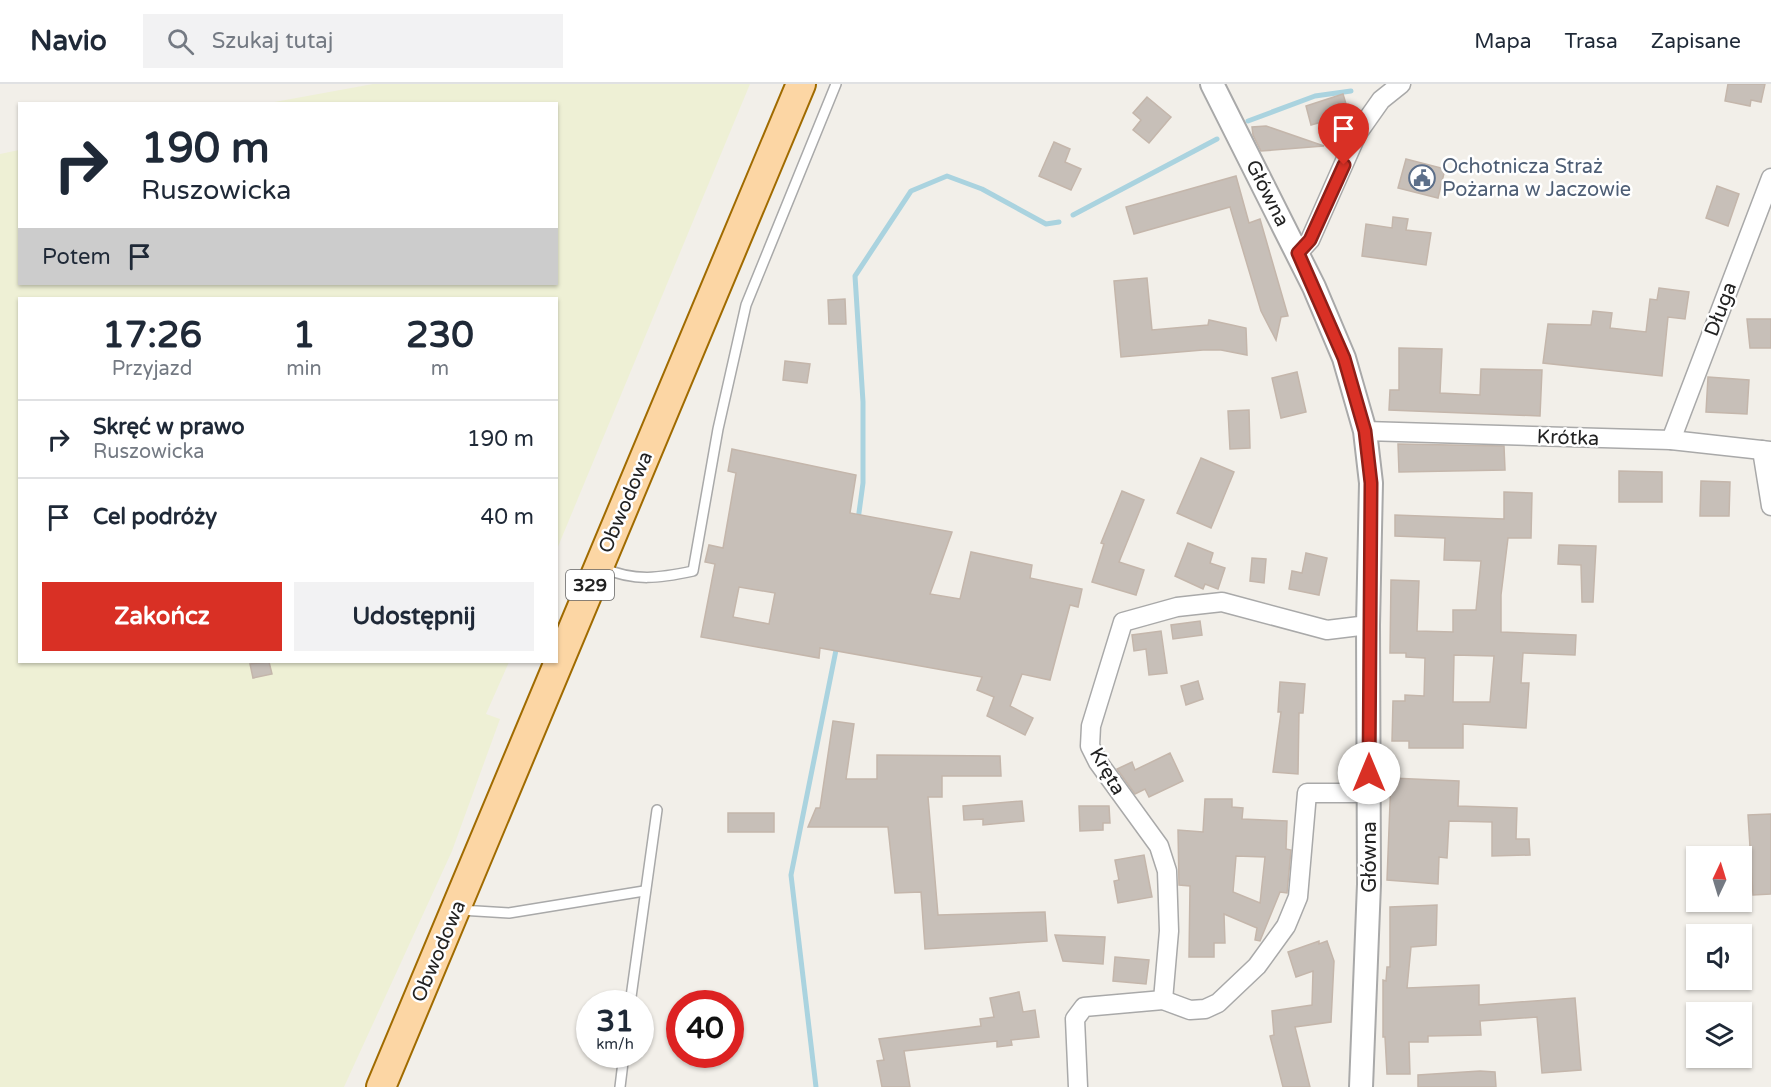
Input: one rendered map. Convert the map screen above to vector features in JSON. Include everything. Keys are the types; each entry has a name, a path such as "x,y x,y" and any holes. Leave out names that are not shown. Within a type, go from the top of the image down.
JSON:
{"main road":[{"name":"Obwodowa","path":"558,662 801,84"},
{"name":"Obwodowa","path":"381,1087 558,663"}],"street":[{"name":"Główna","path":"1212,84 1298,253 1344,358 1365,431 1371,483 1368,626 1369,896 1361,1087"},
{"path":"1298,253 1310,240 1358,134 1381,100 1401,84"},
{"name":"Długa","path":"1671,440 1771,178"},
{"name":"Krótka","path":"1365,431 1671,440 1767,450"},
{"path":"1767,450 1771,506"},
{"name":"Kręta","path":"1163,1000 1169,931 1167,871 1159,846 1098,762 1090,746 1091,726 1123,622 1177,607 1222,602 1327,630 1368,626"},
{"path":"1078,1087 1075,1018 1084,1007 1163,1000 1190,1010 1205,1009 1218,1002 1257,966 1286,926 1298,897 1307,793 1369,793"}],"lane":[{"path":"598,566 636,579 653,579 693,571 718,429 746,305 836,84"},
{"path":"632,990 657,810"},
{"path":"455,909 509,913 644,891"},
{"path":"620,1087 622,1068"}],"green space":[{"path":"373,84 750,84 558,547 558,297 18,297 18,663 509,663 486,714 500,719 452,851 344,1087 0,1087 0,154 18,150 18,285 558,285 558,102 274,102"}],"building":[{"path":"1728,84 1765,84 1761,102 1751,100 1750,106 1725,101"},
{"path":"1343,94 1349,114 1311,125 1306,106"},
{"path":"1147,97 1171,117 1149,143 1133,130 1141,120 1133,113"},
{"path":"1266,126 1324,146 1261,151 1253,135 1252,127"},
{"path":"1054,142 1070,149 1065,162 1081,169 1071,190 1039,176"},
{"name":"Ochotnicza Straż Pożarna w Jaczowie","path":"1406,159 1445,169 1438,198 1398,188"},
{"path":"1236,176 1249,223 1260,219 1288,316 1281,317 1276,340 1261,311 1230,207 1134,234 1126,207"},
{"path":"1717,186 1739,194 1728,226 1706,218"},
{"path":"1393,217 1408,219 1406,230 1431,233 1426,265 1362,256 1366,224 1392,228"},
{"path":"1147,278 1152,330 1208,325 1209,320 1246,328 1247,355 1221,350 1203,350 1121,357 1114,281"},
{"path":"1659,288 1689,292 1685,319 1668,317 1662,376 1543,363 1548,324 1591,325 1593,311 1612,313 1610,328 1646,332 1650,299 1657,300"},
{"path":"845,299 846,324 829,324 828,300"},
{"path":"1747,319 1771,319 1771,348 1750,348"},
{"path":"1399,348 1442,349 1440,393 1480,395 1481,369 1542,370 1540,416 1389,410 1390,390 1399,390"},
{"path":"785,361 810,364 807,383 783,380"},
{"path":"1297,372 1306,412 1281,418 1272,378"},
{"path":"1708,377 1749,380 1747,414 1706,412"},
{"path":"1249,410 1250,448 1230,449 1228,411"},
{"path":"1398,444 1504,446 1505,470 1399,472"},
{"path":"732,449 856,475 850,513 952,532 930,594 960,599 971,552 1032,565 1030,578 1082,589 1078,607 1070,605 1050,680 1022,674 1010,706 1033,718 1025,735 987,716 994,697 977,690 982,677 820,648 819,658 701,637 715,564 705,562 709,545 723,548 736,473 728,471","holes":["739,587 775,593 769,624 733,617"]},
{"path":"1201,458 1234,472 1211,528 1177,513"},
{"path":"1619,471 1662,472 1662,502 1619,502"},
{"path":"1701,481 1730,482 1729,516 1700,516"},
{"path":"1122,491 1144,500 1119,562 1144,570 1136,595 1092,582 1104,544 1101,543"},
{"path":"1504,492 1532,493 1531,538 1508,538 1501,595 1501,632 1576,635 1575,655 1523,653 1521,683 1529,683 1526,728 1463,724 1463,748 1409,748 1409,741 1392,741 1393,701 1405,701 1405,695 1424,696 1425,658 1406,657 1406,653 1390,653 1391,580 1419,581 1417,631 1453,632 1453,610 1476,610 1481,561 1444,560 1445,538 1395,536 1395,515 1504,519","holes":["1454,655 1494,656 1490,702 1453,702"]},
{"path":"1188,543 1213,553 1210,563 1225,568 1218,589 1205,584 1203,589 1175,576"},
{"path":"1559,545 1596,546 1593,602 1582,602 1581,565 1558,564"},
{"path":"1306,553 1327,558 1319,595 1289,589 1292,571 1302,573"},
{"path":"1252,558 1266,559 1264,583 1250,581"},
{"path":"1200,621 1202,635 1173,639 1171,625"},
{"path":"1161,631 1167,673 1149,675 1146,649 1134,651 1132,635"},
{"path":"269,663 272,674 253,678 250,664"},
{"path":"1198,681 1203,699 1186,705 1181,686"},
{"path":"1280,682 1305,684 1303,713 1299,713 1298,774 1273,772 1281,712 1278,712"},
{"path":"833,721 854,724 846,779 877,779 877,755 1000,756 1001,776 942,776 942,797 928,797 938,915 1045,912 1047,941 925,949 921,892 895,893 888,827 808,827 816,808 820,808"},
{"path":"1170,753 1183,781 1149,797 1145,789 1135,794 1117,769 1132,762 1135,770"},
{"path":"1391,778 1459,781 1458,806 1517,808 1516,839 1529,839 1530,855 1492,856 1492,822 1449,821 1447,858 1439,857 1438,884 1387,880"},
{"path":"1205,799 1232,799 1232,807 1243,808 1242,819 1287,821 1286,849 1291,850 1287,893 1280,892 1260,941 1255,940 1257,928 1224,914 1225,943 1214,943 1214,957 1189,957 1190,886 1179,885 1178,830 1203,832","holes":["1236,856 1265,857 1260,903 1233,892"]},
{"path":"1022,801 1024,821 983,825 983,819 964,820 963,806"},
{"path":"1079,806 1109,806 1110,823 1103,823 1103,830 1080,831"},
{"path":"728,813 774,813 774,832 728,832"},
{"path":"1771,814 1771,894 1753,895 1752,846 1750,846 1748,815"},
{"path":"1144,855 1152,897 1118,903 1114,881 1119,880 1115,860"},
{"path":"1437,905 1436,945 1411,947 1407,988 1479,985 1479,1005 1575,998 1581,1070 1542,1073 1537,1017 1480,1021 1481,1035 1428,1036 1428,1042 1409,1042 1410,1074 1387,1074 1385,1037 1383,1037 1383,980 1386,981 1387,967 1390,967 1390,907"},
{"path":"1055,935 1105,937 1103,964 1063,961"},
{"path":"1319,941 1319,944 1327,941 1334,961 1331,1022 1295,1027 1310,1087 1283,1087 1270,1036 1274,1035 1272,1011 1312,1005 1313,971 1296,977 1288,952"},
{"path":"1115,957 1149,960 1146,984 1113,981"},
{"path":"1019,992 1023,1012 1035,1010 1039,1037 1011,1040 1012,1045 997,1047 997,1041 904,1051 910,1087 882,1087 877,1061 884,1060 879,1039 981,1026 980,1019 994,1017 990,998"},
{"path":"1495,1072 1496,1087 1418,1087 1418,1075"}],"waterway":[{"path":"1248,121 1315,96 1351,91"},
{"path":"1073,215 1217,139"},
{"path":"858,520 863,483 863,402 855,276 911,191 947,176 982,189 1046,224 1059,222"},
{"path":"816,1087 791,875 837,645"}],"place":[{"name":"Ochotnicza Straż Pożarna w Jaczowie","path":"1422,178"}],"route":[{"path":"1344,165 1310,240 1298,253 1344,358 1365,431 1371,483 1368,626 1369,773"}]}
